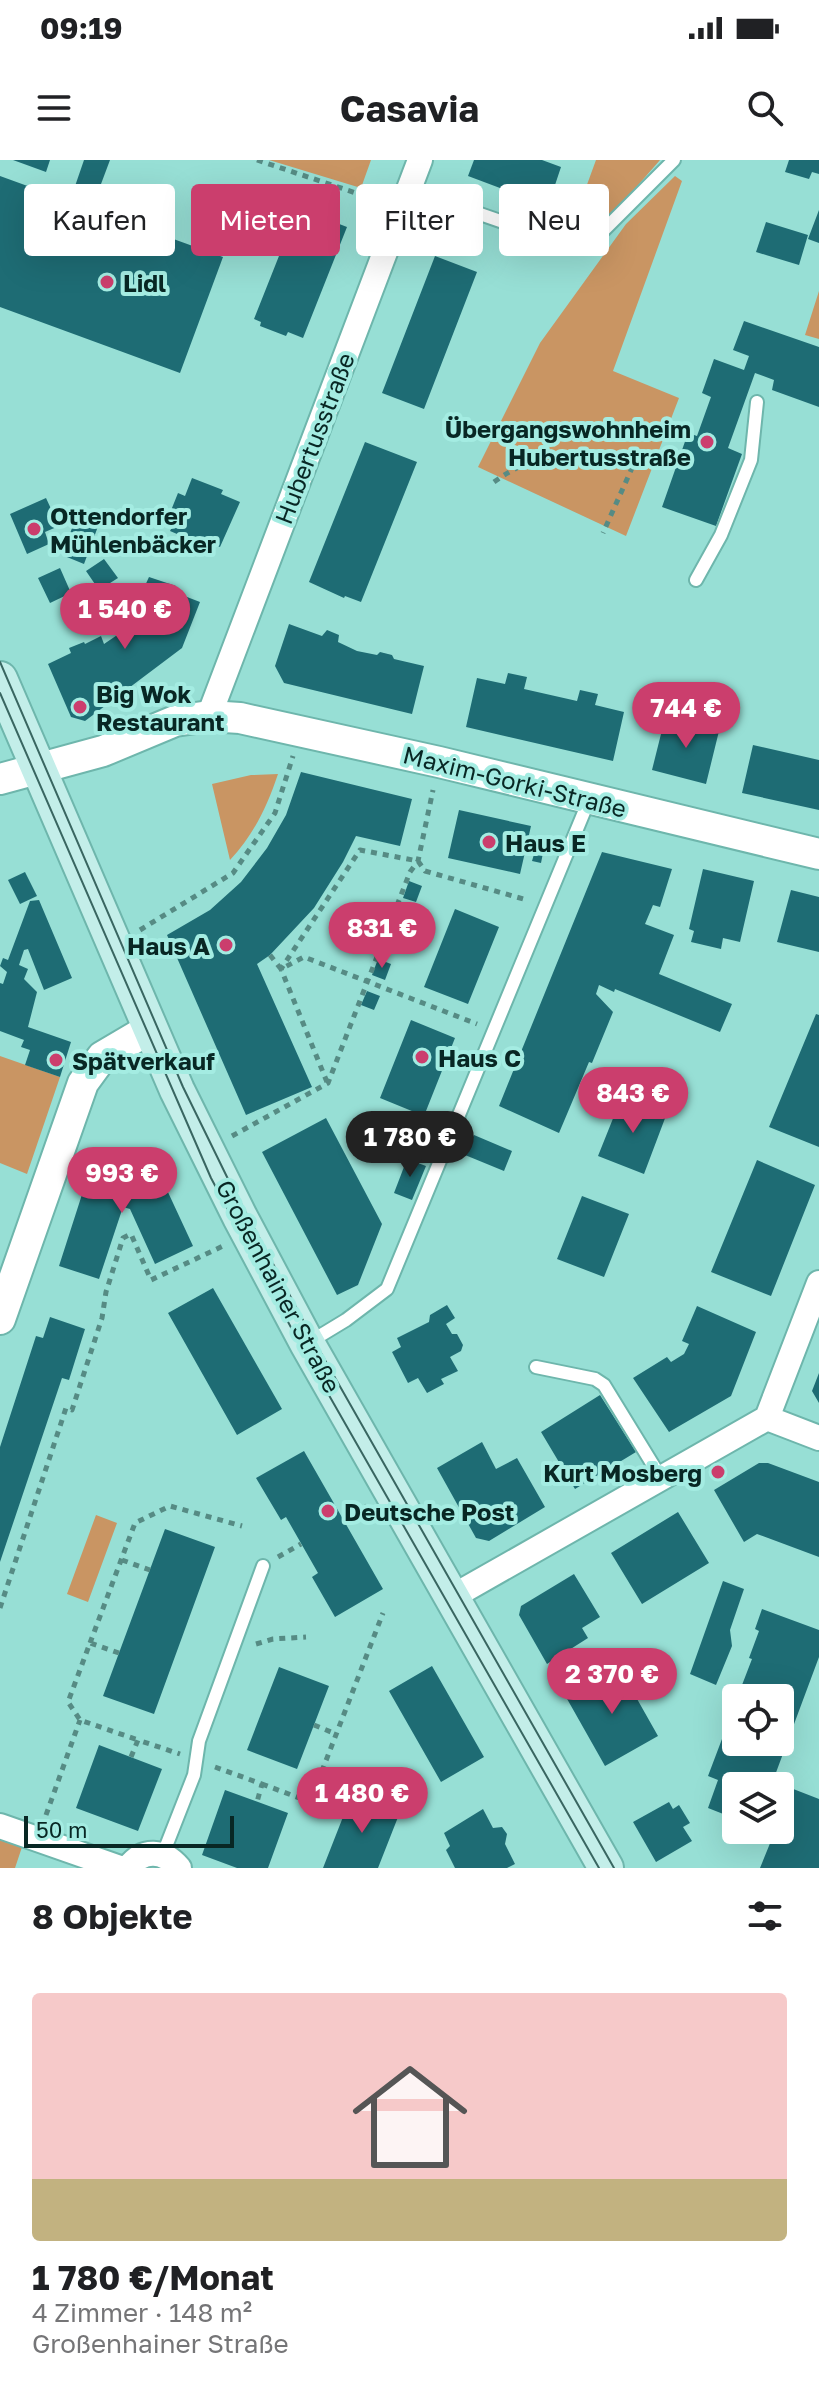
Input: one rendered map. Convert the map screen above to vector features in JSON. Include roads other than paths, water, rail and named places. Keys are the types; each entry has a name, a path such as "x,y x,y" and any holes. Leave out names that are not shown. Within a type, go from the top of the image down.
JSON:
{"main road":[{"name":"Großenhainer Straße","path":"0,679 151,1028 248,1232 307,1343 606,1868"}],"street":[{"name":"Hubertusstraße","path":"410,184 420,160"},
{"name":"Hubertusstraße","path":"209,716 383,256"},
{"name":"Maxim-Gorki-Straße","path":"0,779 103,751 175,721 209,716 247,719 819,854"},
{"path":"0,1319 83,1083 102,1057 151,1028"},
{"path":"452,1597 767,1418 819,1283"},
{"path":"767,1418 819,1438"},
{"path":"0,1826 120,1868"},
{"path":"128,1868 138,1857 146,1854 171,1861"}],"lane":[{"path":"483,215 575,247 589,245 674,160"},
{"path":"696,580 721,535 751,460 757,402"},
{"path":"307,1343 346,1320 387,1289 589,800"},
{"path":"536,1367 595,1379 604,1385 661,1478"},
{"path":"171,1861 194,1775 199,1741 263,1566"}],"tram line":[{"path":"0,662 183,1087 228,1179 313,1339 614,1868"},
{"path":"0,693 211,1178 302,1348 599,1868"}],"place":[{"name":"Lidl","path":"107,282"},
{"name":"Übergangswohnheim Hubertusstraße","path":"707,442"},
{"name":"Ottendorfer Mühlenbäcker","path":"34,529"},
{"name":"Big Wok Restaurant","path":"80,707"},
{"name":"Haus E","path":"489,842"},
{"name":"Haus A","path":"226,945"},
{"name":"Haus C","path":"422,1057"},
{"name":"Spätverkauf","path":"56,1060"},
{"name":"Kurt Mosberg","path":"718,1472"},
{"name":"Deutsche Post","path":"328,1511"}]}
